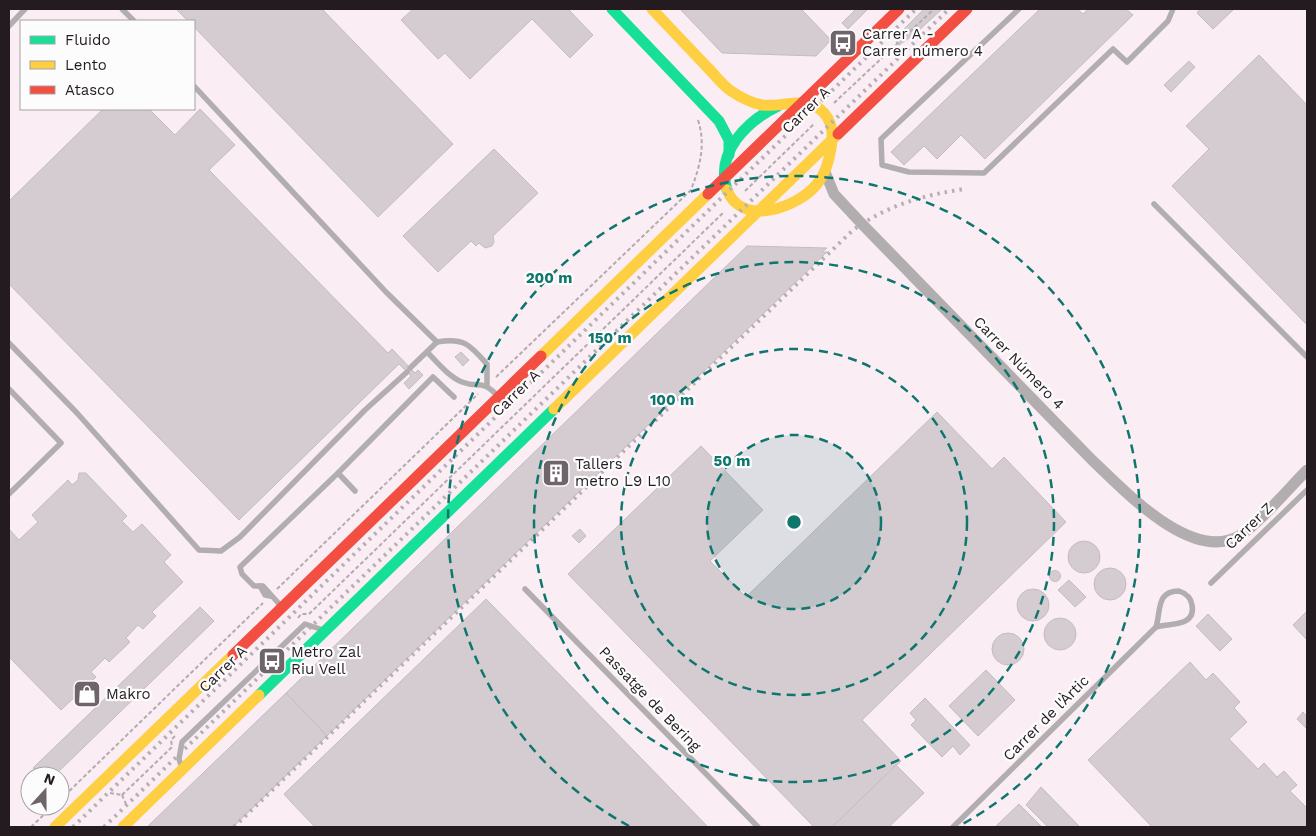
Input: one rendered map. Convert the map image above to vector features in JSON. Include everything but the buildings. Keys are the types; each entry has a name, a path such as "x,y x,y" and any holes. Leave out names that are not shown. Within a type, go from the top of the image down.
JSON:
{"main road":[{"path":"612,9 719,121 729,140 729,154 724,177 726,188 734,202 748,209 780,208 804,196 813,189 825,172 833,139 832,127 824,113 812,105 803,102 778,106 751,102 729,90 652,9"},
{"name":"Carrer A","path":"55,827 899,9"},
{"path":"124,827 967,9"},
{"path":"729,154 736,141 752,121 778,106"}],"street":[{"name":"Carrer Número 4","path":"825,172 834,194 856,218 1092,460 1130,496 1158,518 1184,532 1196,538 1218,542"},
{"name":"Carrer Z","path":"1218,542 1244,533 1307,470"}],"lane":[{"path":"9,26 25,9"},
{"path":"122,9 133,20"},
{"path":"1018,9 881,138 882,166 910,172 984,173 1113,49 1126,62 1168,21 1173,9"},
{"path":"195,87 386,292 437,342"},
{"path":"1154,204 1307,356"},
{"path":"9,343 77,413 200,550 221,551 240,537 365,410 428,353 437,342 454,339 472,348 487,364 487,385"},
{"path":"428,353 442,367 462,382 487,385 499,397"},
{"path":"282,607 270,596 265,595 259,585 254,586 242,574 240,567 338,473 363,445 442,367"},
{"path":"433,377 454,397"},
{"path":"9,389 61,443 9,494"},
{"path":"338,473 355,491"},
{"name":"Carrer Z","path":"1211,583 1307,490"},
{"name":"Passatge de Bering","path":"525,589 758,827"},
{"path":"1173,591 1188,596 1193,606 1190,617 1186,621 1156,627 1159,605 1164,596 1173,591"},
{"path":"183,770 180,759 182,742 305,624 326,631"},
{"name":"Carrer de l'Àrtic","path":"953,827 1156,627"}],"path":[{"name":"Carrer A","path":"294,621 301,614 309,614 824,113 934,9"},
{"name":"Carrer A","path":"70,790 487,385 691,190 701,162 702,148 701,130 696,114"},
{"path":"122,795 172,746 171,740 178,733"},
{"path":"31,827 43,816"}],"railway":[{"path":"73,827 916,9"},
{"path":"104,827 949,9"},
{"path":"234,827 853,230 879,214 906,202 935,194 965,189"}],"traffic: fast":[{"path":"612,9 719,121 729,140 729,155"},
{"path":"727,190 724,176 726,163 736,139 755,120 778,106"},
{"path":"259,695 554,409"}],"traffic: slow":[{"path":"652,9 722,83 734,93 762,105 810,104 824,113 830,123 832,141 826,169 817,184 797,200 771,210 757,211 745,208 734,202 727,190"},
{"path":"554,409 838,134"},
{"path":"541,356 708,194"},
{"path":"55,827 233,655"},
{"path":"123,827 259,695"}],"traffic: jam":[{"path":"708,194 899,9"},
{"path":"838,134 967,9"},
{"path":"233,655 541,356"}],"place":[{"name":"Carrer A - Carrer número 4","path":"843,43"},
{"name":"Tallers metro L9 L10","path":"556,473"},
{"name":"Metro Zal Riu Vell","path":"272,661"},
{"name":"Makro","path":"87,694"}]}
